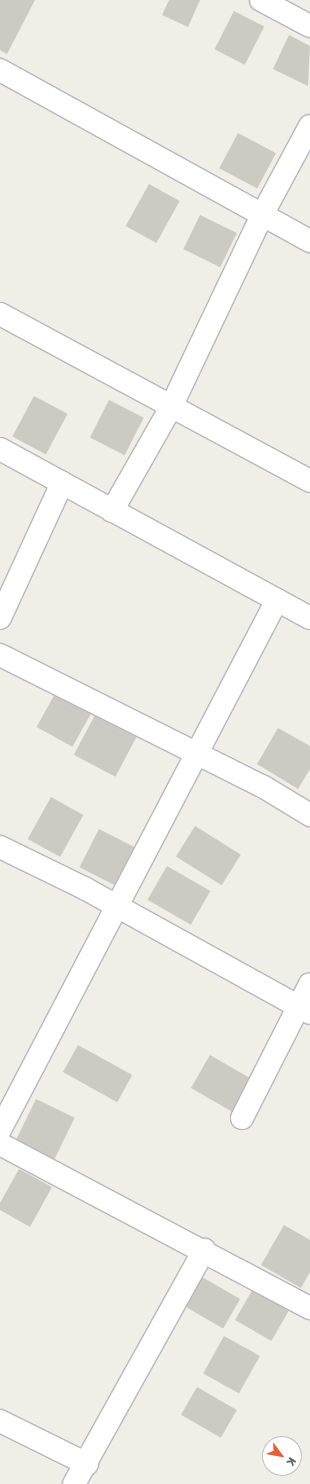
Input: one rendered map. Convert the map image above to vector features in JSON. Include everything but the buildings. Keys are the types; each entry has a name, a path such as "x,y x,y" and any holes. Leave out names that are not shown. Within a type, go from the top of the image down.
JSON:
{"street":[{"path":"261,0 310,26"},
{"path":"0,70 310,242"},
{"path":"112,511 171,407 262,215 310,126"},
{"path":"0,314 310,481"},
{"path":"0,449 310,618"},
{"path":"0,618 62,483"},
{"path":"0,1130 119,907 277,600"},
{"path":"0,655 198,755 310,815"},
{"path":"0,847 119,907 303,1010"},
{"path":"242,1118 303,1010 310,984"},
{"path":"0,1144 204,1250 310,1308"},
{"path":"74,1484 87,1464 204,1250"},
{"path":"0,1421 87,1464"}]}
